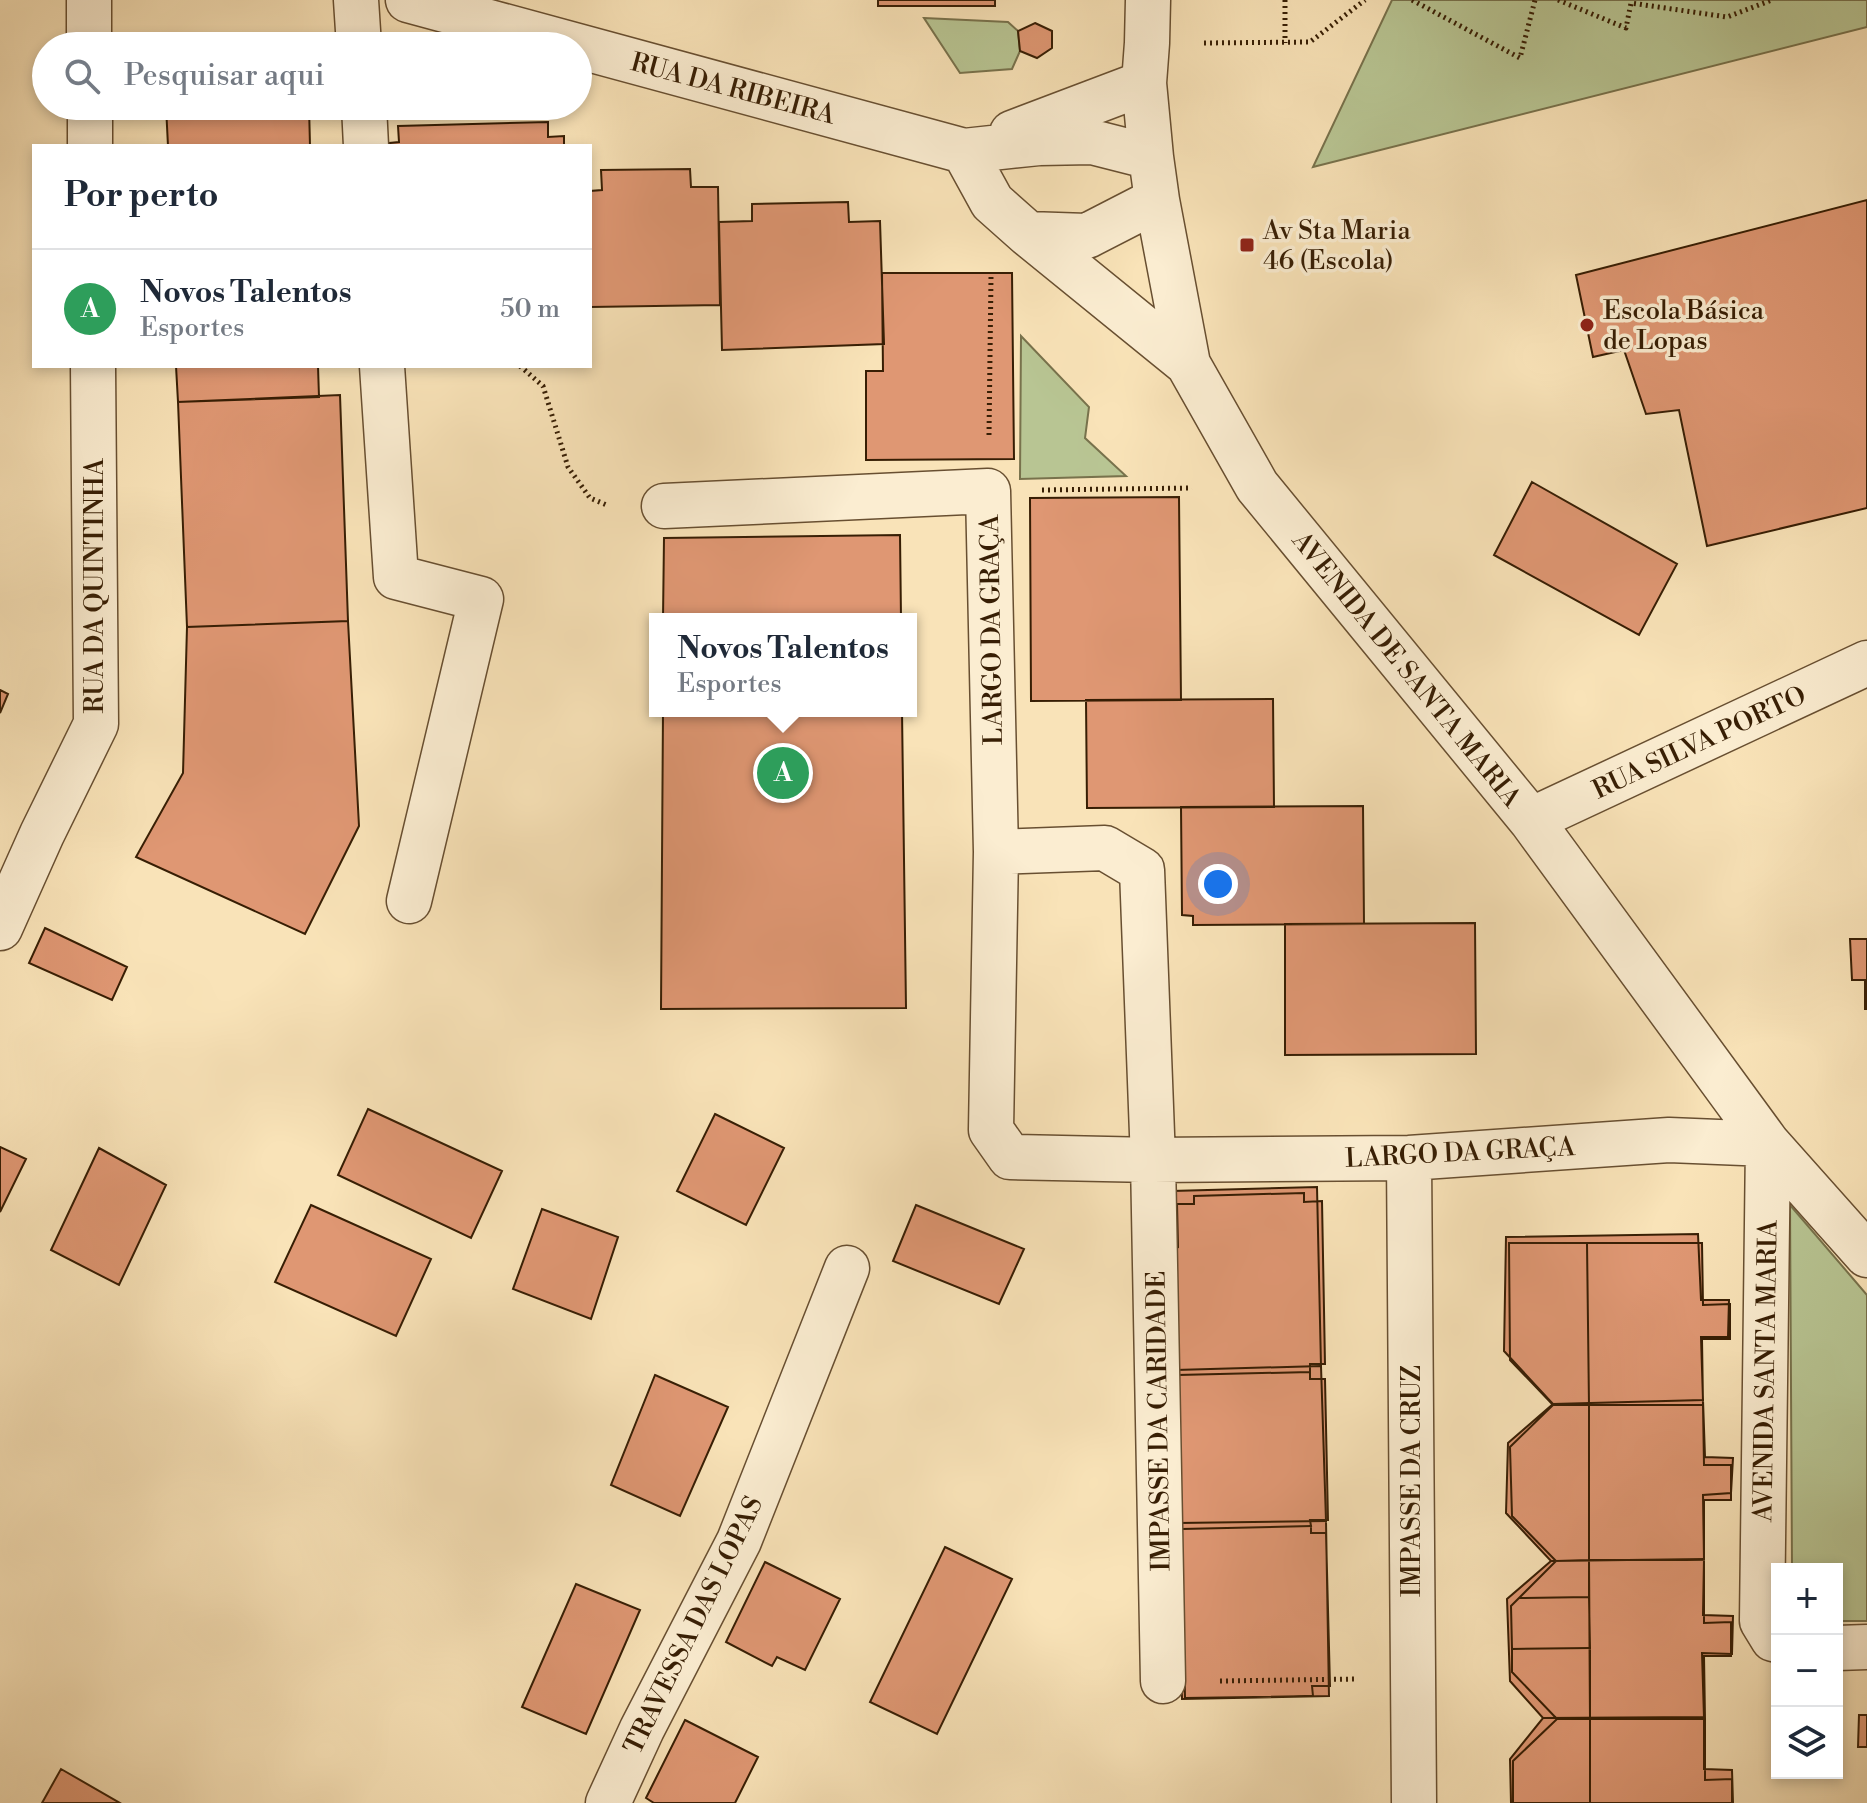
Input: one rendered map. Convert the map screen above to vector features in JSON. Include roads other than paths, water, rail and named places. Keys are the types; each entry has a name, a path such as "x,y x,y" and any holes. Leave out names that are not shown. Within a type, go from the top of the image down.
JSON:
{"street":[{"path":"89,0 89,32"},
{"path":"356,0 358,32"},
{"name":"AVENIDA DE SANTA MARIA","path":"1148,0 1146,63 1151,157 1188,364 1257,486 1531,820 1768,1144 1867,1255"},
{"name":"RUA DA RIBEIRA","path":"433,3 537,32"},
{"name":"RUA DA RIBEIRA","path":"592,47 964,151 1039,143 1092,142 1151,157"},
{"path":"1146,63 964,151 992,202 1188,364"},
{"path":"90,120 90,144"},
{"path":"365,120 366,144"},
{"path":"1028,234 1087,236 1157,200"},
{"name":"RUA DA QUINTINHA","path":"0,928 96,724 93,368"},
{"path":"382,368 396,577 481,599 409,901"},
{"name":"LARGO DA GRAÇA","path":"664,506 988,491 996,852 991,1130 1010,1157 1153,1160 1409,1158 1669,1140 1768,1144"},
{"name":"RUA SILVA PORTO","path":"1531,820 1867,663"},
{"path":"996,852 1105,848 1142,870 1153,1160"},
{"name":"AVENIDA SANTA MARIA","path":"1768,1144 1762,1621 1771,1636"},
{"name":"IMPASSE DA CRUZ","path":"1409,1158 1414,1803"},
{"name":"IMPASSE DA CARIDADE","path":"1153,1160 1163,1681"},
{"name":"TRAVESSA DAS LOPAS","path":"608,1803 642,1729 739,1541 847,1268"},
{"path":"1843,1648 1867,1647"}],"place":[{"name":"Av Sta Maria 46 (Escola)","path":"1247,245"},
{"name":"Escola Básica de Lopas","path":"1587,325"},
{"name":"Novos Talentos","path":"783,773"}]}
